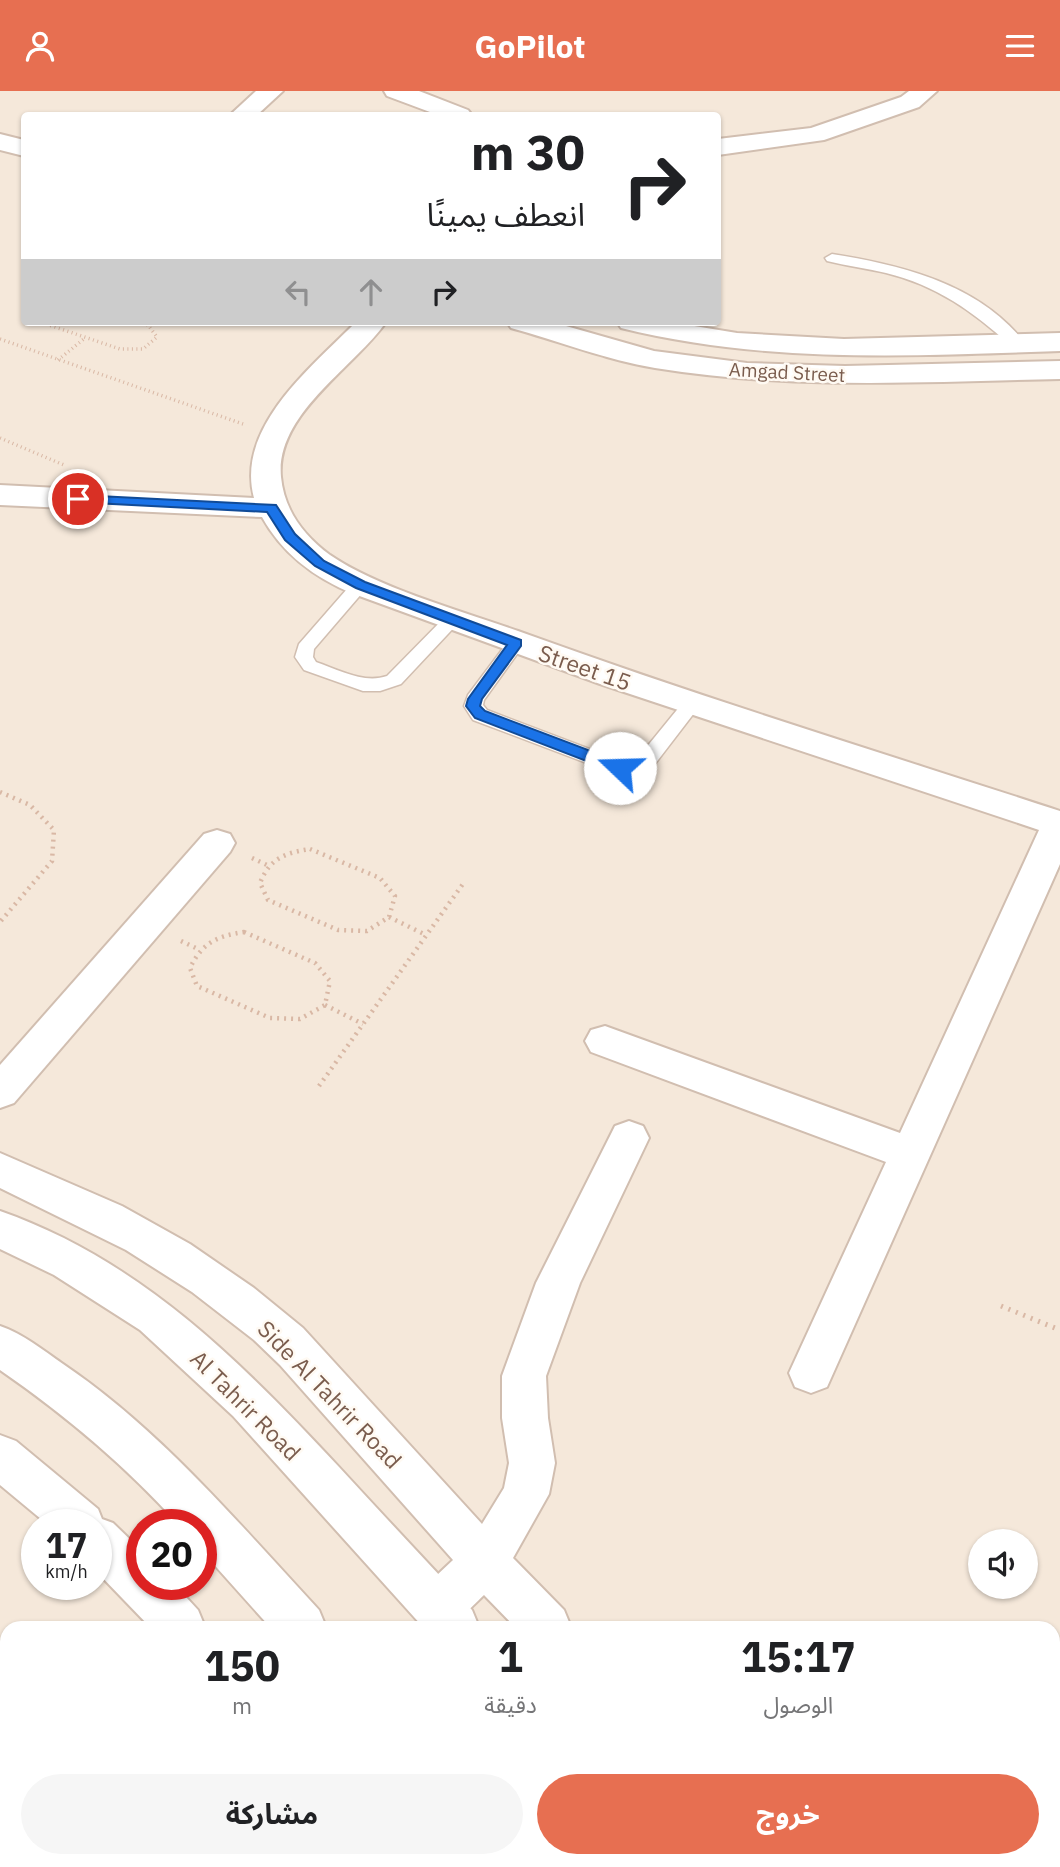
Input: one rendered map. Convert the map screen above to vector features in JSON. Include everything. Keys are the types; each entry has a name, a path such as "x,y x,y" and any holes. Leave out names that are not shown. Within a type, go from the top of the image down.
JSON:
{"street":[{"path":"246,112 271,91"},
{"path":"396,91 451,112"},
{"path":"721,147 815,135 910,103 925,91"},
{"path":"0,142 21,147"},
{"name":"Street 15","path":"368,326 297,402 273,435 264,471 271,508 290,537 320,563 360,585 516,643 692,704 1060,824"},
{"name":"Amgad Street","path":"535,326 652,359 747,372 845,375 1060,370"},
{"name":"Amgad Street","path":"647,326 764,346 1060,342"},
{"path":"0,495 271,508"},
{"path":"811,1373 1060,824"},
{"path":"0,1092 217,843"},
{"path":"606,1041 911,1154"},
{"path":"446,1617 484,1563 526,1494 532,1463 525,1418 524,1376 558,1283 629,1137"},
{"name":"Side Al Tahrir Road","path":"0,1170 71,1199 174,1255 271,1327 363,1424 484,1563 541,1621"},
{"name":"Al Tahrir Road","path":"0,1229 69,1262 155,1318 249,1402 446,1617"},
{"path":"0,1345 74,1396 157,1468 297,1621"},
{"path":"1,1458 64,1509"},
{"path":"112,1554 126,1568"},
{"path":"157,1600 176,1621"}],"lane":[{"path":"832,258 891,268 944,286 987,314 1017,343"},
{"path":"360,585 305,648 304,657 310,666 363,685 380,685 394,680 453,619"},
{"path":"516,643 475,699 473,706 480,715 620,768 648,759 692,704"}],"path":[{"path":"52,326 120,349 144,349 157,337 149,326"},
{"path":"58,360 85,337"},
{"path":"0,339 273,435"},
{"path":"0,793 30,805 54,830 52,861 0,922"},
{"path":"310,849 380,879 395,896 389,917 367,931 338,930 268,900 260,883 267,865 286,852 310,849"},
{"path":"319,1086 465,881"},
{"path":"389,917 426,935"},
{"path":"244,932 315,963 330,981 325,1005 300,1019 270,1018 198,986 190,968 198,949 218,935 244,932"},
{"path":"325,1005 363,1024"},
{"path":"1001,1306 1060,1330"}],"shaded area":[{"path":"0,91 1060,91 1060,1621 0,1621"}],"route":[{"path":"78,499 271,508 290,537 320,563 360,585 516,643 475,699 473,706 480,715 620,768"}]}
